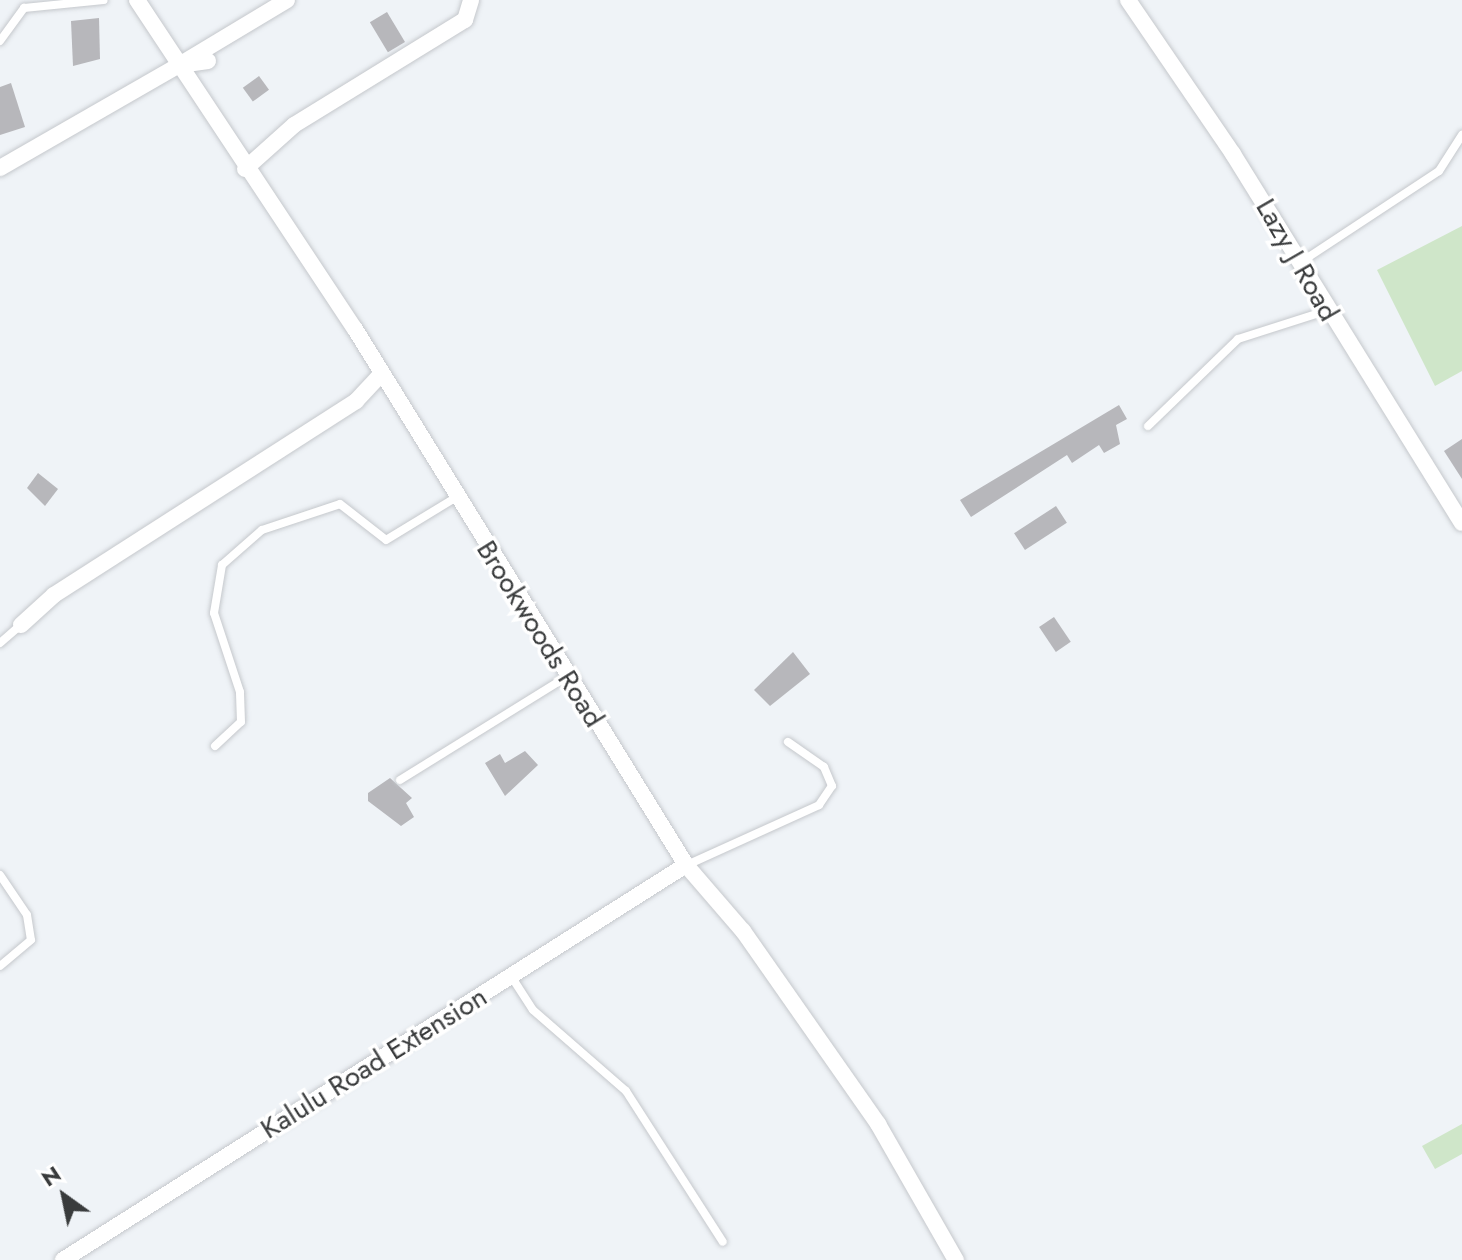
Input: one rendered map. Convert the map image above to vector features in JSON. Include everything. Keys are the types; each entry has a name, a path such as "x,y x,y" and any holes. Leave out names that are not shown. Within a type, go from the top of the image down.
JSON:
{"street":[{"name":"Brookwoods Road","path":"137,0 381,374 566,677 686,865 743,931 878,1124 956,1260"},
{"path":"0,168 287,0"},
{"path":"245,169 294,125 465,20 471,0"},
{"name":"Lazy J Road","path":"1128,0 1301,262 1326,311 1462,523"},
{"path":"179,65 208,61"},
{"path":"21,625 69,585 356,401 381,374"},
{"name":"Kalulu Road Extension","path":"63,1260 686,865"}],"lane":[{"path":"0,41 24,8 104,0"},
{"path":"1301,262 1439,171 1462,135"},
{"path":"1148,426 1238,339 1326,311"},
{"path":"215,746 241,722 240,692 214,613 222,565 262,530 340,504 386,540 455,498"},
{"path":"0,643 21,625"},
{"path":"400,780 566,677"},
{"path":"686,865 819,805 832,786 824,767 788,742"},
{"path":"0,875 27,915 31,940 0,966"},
{"path":"511,976 533,1010 626,1091 723,1242"}],"green space":[{"path":"1462,226 1462,371 1435,386 1377,270"},
{"path":"1462,1124 1462,1154 1435,1169 1422,1146"}],"building":[{"path":"387,12 405,42 388,52 370,22"},
{"path":"99,18 100,59 73,66 71,21"},
{"path":"259,76 269,90 253,102 243,88"},
{"path":"11,83 25,127 0,135 0,87"},
{"path":"1119,405 1127,419 1116,425 1120,444 1104,453 1099,445 1072,463 1067,455 971,517 960,500"},
{"path":"1462,439 1462,479 1444,451"},
{"path":"38,473 58,489 45,506 27,488"},
{"path":"1056,506 1067,523 1025,550 1014,533"},
{"path":"1054,617 1071,642 1056,652 1039,627"},
{"path":"793,652 810,674 770,706 754,690"},
{"path":"525,751 538,765 505,796 485,763 500,754 505,763"},
{"path":"390,778 412,798 406,803 414,817 401,826 368,801 368,793"}]}
